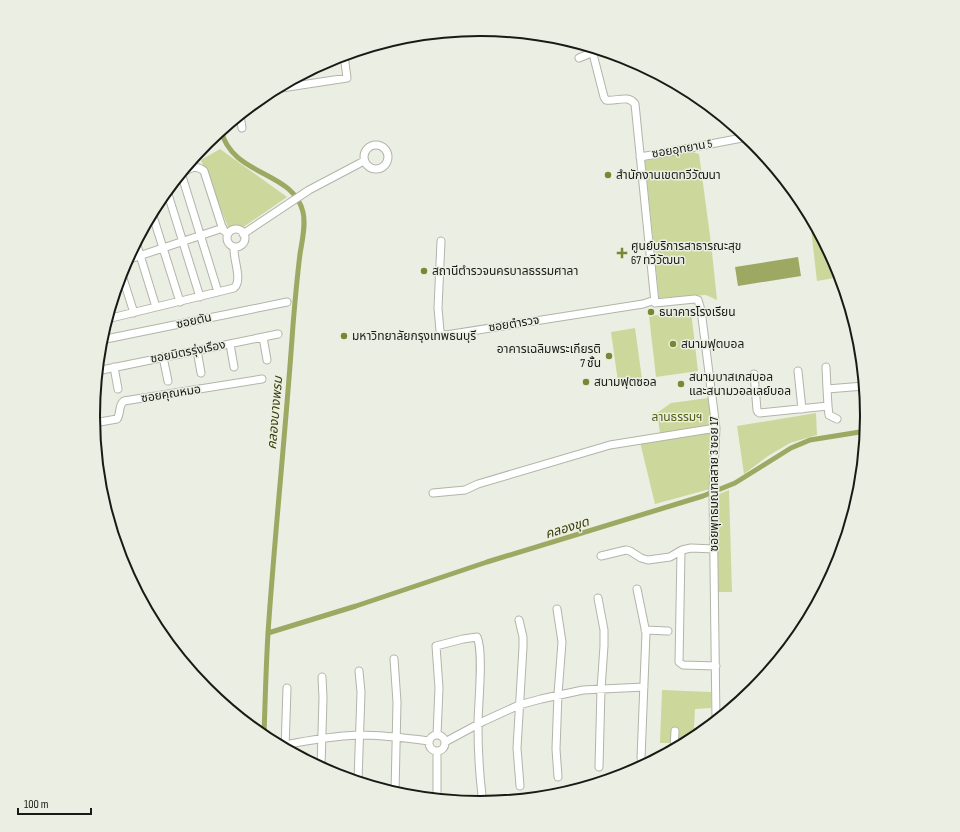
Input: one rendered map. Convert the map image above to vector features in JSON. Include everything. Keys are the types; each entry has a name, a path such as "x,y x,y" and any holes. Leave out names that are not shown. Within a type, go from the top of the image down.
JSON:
{"street":[{"path":"579,58 593,54 606,100 630,99 635,104 655,300"},
{"path":"290,87 345,79 348,75 345,61"},
{"path":"241,121 242,128"},
{"name":"ซอยอุทยาน 5","path":"640,157 740,138"},
{"path":"243,234 309,190 364,161"},
{"path":"192,168 200,168 204,171 222,228 228,234 228,243 234,247 238,247 243,244 244,238 240,231 232,230 228,234"},
{"path":"183,180 218,292"},
{"path":"169,198 200,297"},
{"path":"154,221 180,302"},
{"path":"135,258 222,228"},
{"name":"ซอยตำรวจ","path":"441,242 438,308 441,334 446,335 655,300"},
{"path":"113,318 234,288 239,279 233,256 234,247"},
{"path":"138,250 156,307"},
{"path":"124,283 134,313"},
{"name":"ซอยพุทธมณฑลสาย 3 ซอย 17","path":"655,300 655,303 695,299 700,302 716,428 713,490 716,713"},
{"name":"ซอยตัน","path":"108,339 287,302"},
{"name":"ซอยมิตรรุ่งเรือง","path":"103,370 278,334"},
{"path":"263,337 267,360"},
{"path":"230,344 234,367"},
{"path":"197,350 201,373"},
{"path":"163,357 168,381"},
{"path":"114,367 118,389"},
{"path":"826,367 829,415 837,419"},
{"path":"798,371 802,409"},
{"path":"754,374 758,412 763,413 828,406"},
{"name":"ซอยคุณหมอ","path":"100,422 117,419 119,417 121,405 124,401 262,380"},
{"path":"827,389 859,386"},
{"path":"434,493 465,490 478,484 610,445 716,428"},
{"path":"601,556 626,550 648,560 670,557 681,552 682,550 691,548 714,548"},
{"path":"681,552 679,561 679,662 683,665 716,666"},
{"path":"637,588 645,630 646,652 641,758"},
{"path":"598,598 604,630 599,767"},
{"path":"557,609 562,642 556,749 558,777"},
{"path":"519,620 523,636 517,748 520,786"},
{"path":"645,630 668,631"},
{"path":"437,735 439,688 436,646 474,637 478,638 480,662 478,766 482,795"},
{"path":"394,659 397,702 395,786"},
{"path":"358,776 361,692 359,671"},
{"path":"320,761 323,698 322,677"},
{"path":"437,751 443,748 445,742 478,724 519,705 558,694 601,689 644,687"},
{"path":"285,742 288,688"},
{"path":"674,731 674,743"},
{"path":"291,746 322,738 359,735 397,737 429,741"},
{"path":"429,741 433,736 437,735"},
{"path":"437,735 443,738 445,742"},
{"path":"429,741 431,748 437,751"},
{"path":"437,751 437,794"}],"green space":[{"path":"220,149 287,197 242,228 228,227 201,160"},
{"path":"692,152 699,154 717,300 706,295 659,298 645,161"},
{"path":"811,230 821,248 834,278 817,281"},
{"name":"สนามฟุตบอล","path":"691,311 698,371 656,377 649,316"},
{"path":"635,328 642,379 618,382 611,332"},
{"name":"ลานธรรมฯ","path":"708,398 712,425 660,433 657,413 671,403"},
{"path":"816,413 817,435 790,443 768,456 744,474 737,426"},
{"path":"713,432 710,489 655,504 640,442"},
{"path":"729,490 732,592 717,592 717,495"},
{"path":"662,690 711,692 711,708 695,709 694,728 696,728 672,744 660,743"}],"shaded area":[{"path":"798,257 801,276 738,286 735,267"}],"waterway":[{"name":"คลองบางพรม","path":"223,135 227,145 237,157 249,166 288,188 297,198 304,217 271,594 264,728"},
{"name":"คลองขุด","path":"268,633 356,606 487,562 703,496 735,483 791,448 810,440 859,432"}],"place":[{"name":"สำนักงานเขตทวีวัฒนา","path":"608,175"},
{"name":"ศูนย์บริการสาธารณะสุข 67 ทวีวัฒนา","path":"622,253"},
{"name":"สถานีตำรวจนครบาลธรรมศาลา","path":"424,271"},
{"name":"ธนาคารโรงเรียน","path":"651,312"},
{"name":"มหาวิทยาลัยกรุงเทพธนบุรี","path":"344,336"},
{"name":"สนามฟุตบอล","path":"673,344"},
{"name":"อาคารเฉลิมพระเกียรติ 7 ชั้น","path":"609,356"},
{"name":"สนามฟุตซอล","path":"586,382"},
{"name":"สนามบาสเกสบอล และสนามวอลเลย์บอล","path":"681,384"}]}
